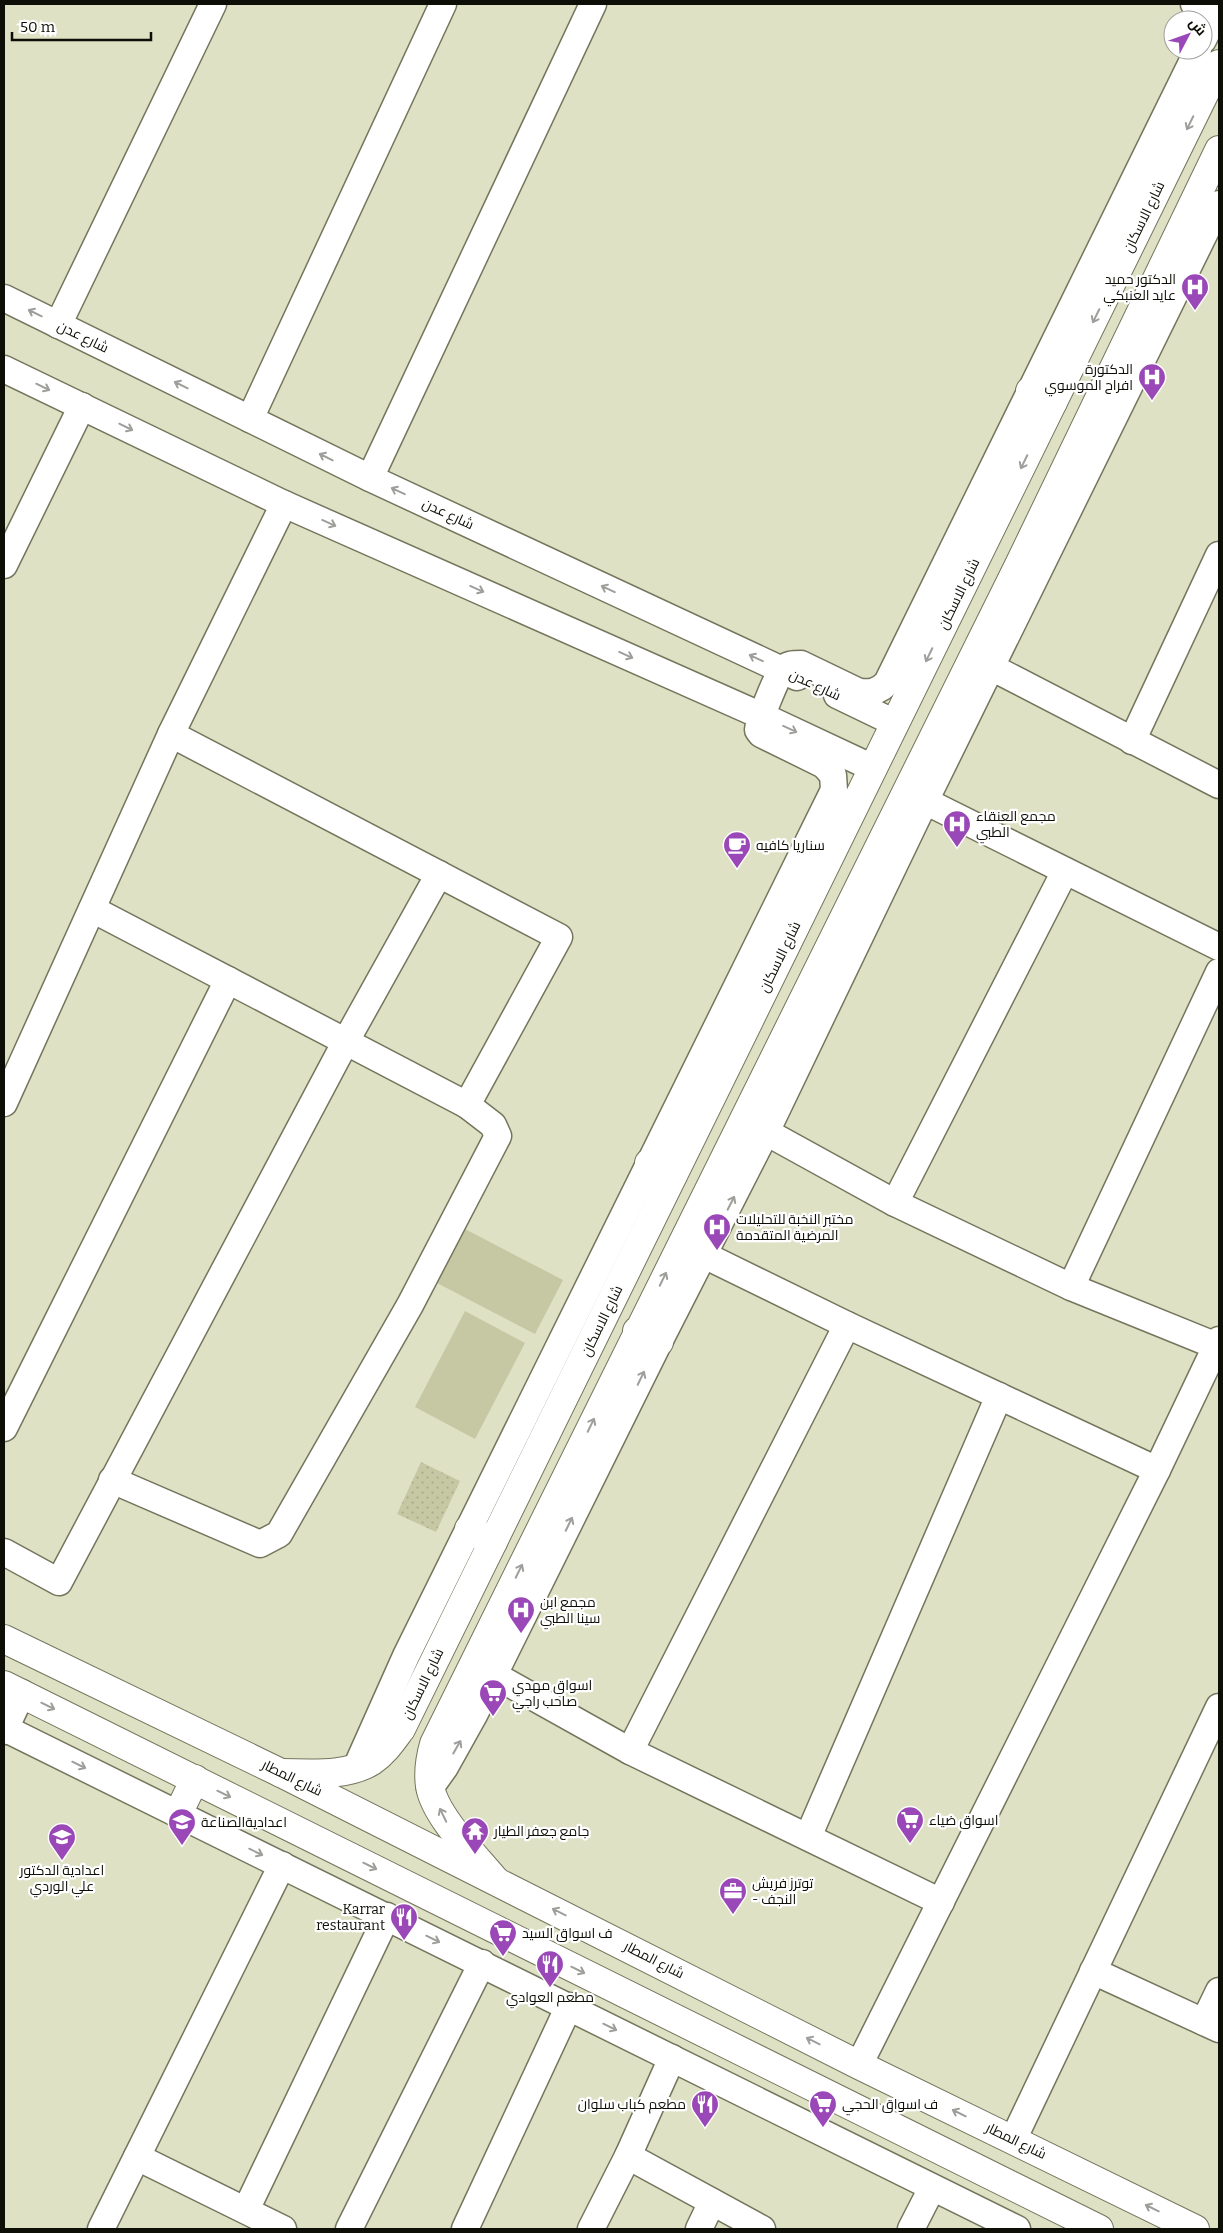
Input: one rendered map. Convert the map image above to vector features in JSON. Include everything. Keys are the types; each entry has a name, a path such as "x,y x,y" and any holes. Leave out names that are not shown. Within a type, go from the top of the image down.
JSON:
{"main road":[{"name":"شارع الاسكان","path":"281,1773 328,1772 356,1768 372,1761 386,1749 401,1729 873,768 1042,397 1171,164 1211,103 1219,64"},
{"path":"495,1880 446,1822 430,1788 429,1764 434,1744 501,1608 648,1337 924,787 1154,312 1205,180 1219,150"},
{"path":"1171,164 1190,166 1205,180"},
{"path":"649,1163 673,1175"},
{"path":"469,1529 493,1542"},
{"path":"466,1596 472,1605 479,1610 488,1612 501,1608"},
{"path":"446,1638 457,1636 466,1638 473,1643 479,1653"},
{"name":"شارع المطار","path":"4,1639 281,1773 859,2065 1196,2229"},
{"path":"13,1689 1099,2229"},
{"path":"178,1814 195,1779"}],"street":[{"path":"58,325 213,4"},
{"path":"250,419 443,4"},
{"path":"370,478 593,4"},
{"path":"356,1768 406,1656 834,790 833,775 824,766 762,734 758,727 782,670 792,664 801,664 864,693 878,690 887,683 1042,397 1194,60"},
{"path":"1154,312 1219,204"},
{"name":"شارع عدن","path":"4,298 370,478 895,722"},
{"path":"4,369 284,504 762,716 873,768"},
{"path":"4,565 82,406"},
{"path":"4,1103 171,734 284,504"},
{"path":"1132,741 1210,598 1219,555"},
{"path":"430,1788 458,1745 494,1675 648,1337 704,1255 766,1132 924,787 991,667 1027,571"},
{"path":"991,667 1219,785"},
{"path":"171,734 559,937 467,1105"},
{"path":"924,787 1065,871 1219,947"},
{"path":"895,1203 1065,871"},
{"path":"4,1552 59,1582 346,1041 439,874"},
{"path":"92,909 467,1105 493,1125 498,1136 410,1305 279,1534 260,1544 112,1480"},
{"path":"1071,1287 1219,972"},
{"path":"4,1428 228,980"},
{"path":"766,1132 895,1203 1071,1287 1218,1344 1157,1470 859,2065"},
{"path":"704,1255 847,1325 1157,1470"},
{"path":"630,1751 847,1325"},
{"path":"808,1837 999,1396"},
{"path":"494,1675 630,1751 941,1902"},
{"path":"13,1689 4,1729 387,1916 1017,2229"},
{"path":"1013,2140 1219,1707"},
{"path":"101,2229 282,1865"},
{"path":"246,2210 387,1916"},
{"path":"349,2229 482,1964"},
{"path":"1093,1972 1211,2026 1219,1991"},
{"path":"465,2229 569,2006"},
{"path":"591,2229 628,2156 672,2058"},
{"path":"628,2156 762,2229"},
{"path":"137,2157 283,2229"},
{"path":"910,2229 932,2188"},
{"path":"699,2229 712,2202"}],"green space":[{"path":"465,1229 563,1280 535,1334 437,1283"},
{"path":"465,1311 525,1343 475,1439 415,1407"},
{"path":"421,1462 460,1481 436,1532 397,1514"}],"place":[{"name":"الدكتور حميد عايد العنبكي","path":"1195,311"},
{"name":"الدكتورة افراح الموسوي","path":"1152,401"},
{"name":"مجمع العنقاء الطبي","path":"957,848"},
{"name":"سناريا كافيه","path":"737,869"},
{"name":"مختبر النخبة للتحليلات المرضية المتقدمة","path":"717,1251"},
{"name":"مجمع ابن سينا الطبي","path":"521,1634"},
{"name":"اسواق مهدي صاحب راجي","path":"493,1717"},
{"name":"اسواق ضياء","path":"910,1844"},
{"name":"اعداديةالصناعة","path":"182,1846"},
{"name":"جامع جعفر الطيار","path":"475,1855"},
{"name":"اعدادية الدكتور علي الوردي","path":"62,1861"},
{"name":"توترز فريش - النجف","path":"733,1915"},
{"name":"Karrar restaurant","path":"404,1941"},
{"name":"ف اسواق السيد","path":"503,1957"},
{"name":"مطعم العوادي","path":"550,1988"},
{"name":"مطعم كباب سلوان","path":"705,2128"},
{"name":"ف اسواق الحجي","path":"823,2128"}]}
